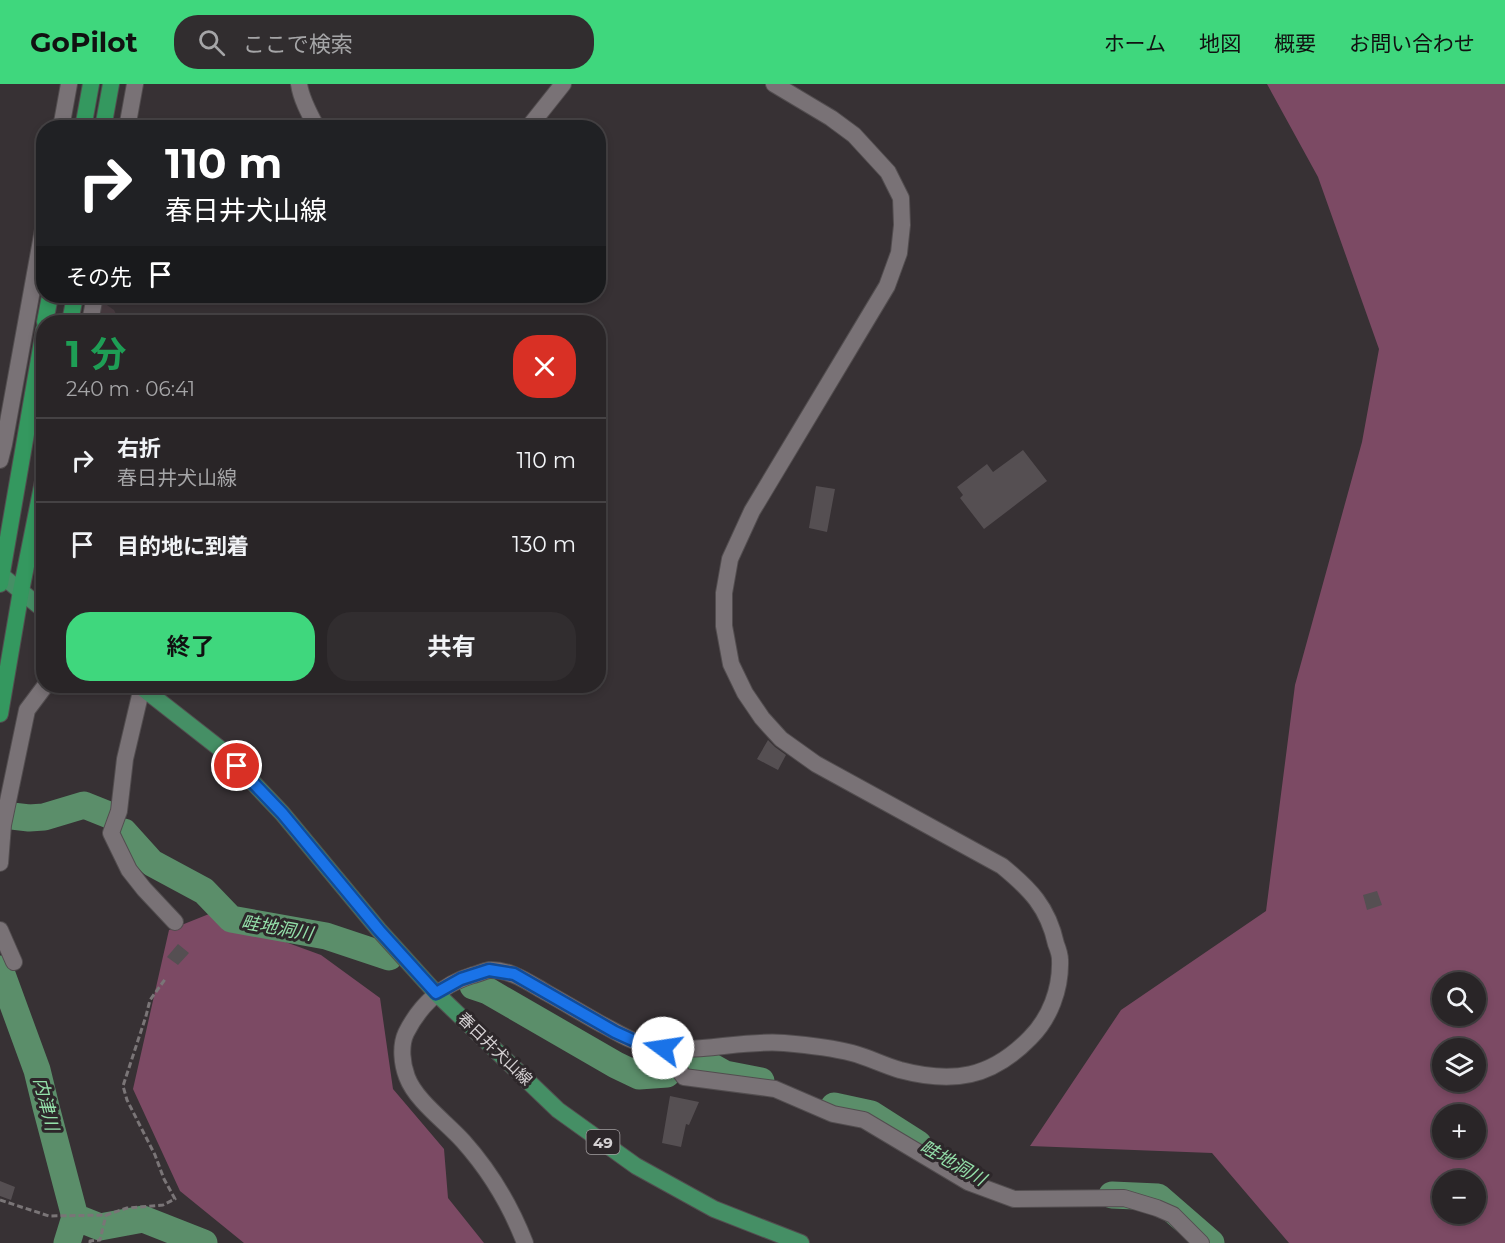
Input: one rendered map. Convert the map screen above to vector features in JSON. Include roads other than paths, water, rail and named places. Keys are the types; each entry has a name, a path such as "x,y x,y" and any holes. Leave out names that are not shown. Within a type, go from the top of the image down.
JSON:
{"highway":[{"path":"84,120 91,84"},
{"path":"104,120 111,84"},
{"path":"0,578 36,375"},
{"path":"0,714 36,516"}],"main road":[{"path":"0,578 36,603"},
{"name":"春日井犬山線","path":"150,693 223,751 282,813 379,930 436,993 558,1110 636,1166 714,1209 801,1243"}],"street":[{"path":"62,120 69,84"},
{"path":"128,120 135,84"},
{"path":"299,84 313,120"},
{"path":"534,120 563,84"},
{"path":"525,1243 516,1219 488,1173 464,1142 423,1101 408,1080 402,1057 404,1037 415,1016 436,993 461,979 489,970 514,974 615,1032 637,1042 663,1048 698,1049 765,1041 824,1046 854,1053 899,1070 935,1077 965,1076 993,1067 1019,1049 1035,1034 1048,1014 1057,991 1060,960 1053,927 1039,903 1023,884 1002,866 816,764 781,739 756,710 745,693 732,664 724,626 724,592 730,559 752,511 887,286 899,253 902,225 901,198 888,172 870,151 854,135 831,118 774,84"},
{"path":"0,460 36,269"},
{"path":"0,863 3,825 27,710 40,693"},
{"path":"139,693 125,759 118,811 111,832 129,870 175,922"},
{"path":"0,930 14,962"},
{"path":"663,1048 684,1077 775,1089 833,1114 864,1120 968,1182 1014,1199 1124,1198 1173,1215 1201,1243"}],"waterway":[{"name":"畦地洞川","path":"12,816 44,817 84,805 109,815"},
{"name":"畦地洞川","path":"124,832 152,863 204,891 231,919 326,936 389,957"},
{"name":"内津川","path":"0,969 37,1070 75,1217 67,1243"},
{"name":"畦地洞川","path":"473,986 488,991 639,1076 667,1074"},
{"name":"畦地洞川","path":"693,1069 709,1065 725,1074 761,1081"},
{"name":"畦地洞川","path":"834,1106 871,1114 918,1144"},
{"name":"畦地洞川","path":"1112,1195 1158,1197 1211,1243"},
{"path":"75,1217 100,1227 143,1219 204,1243"}]}
